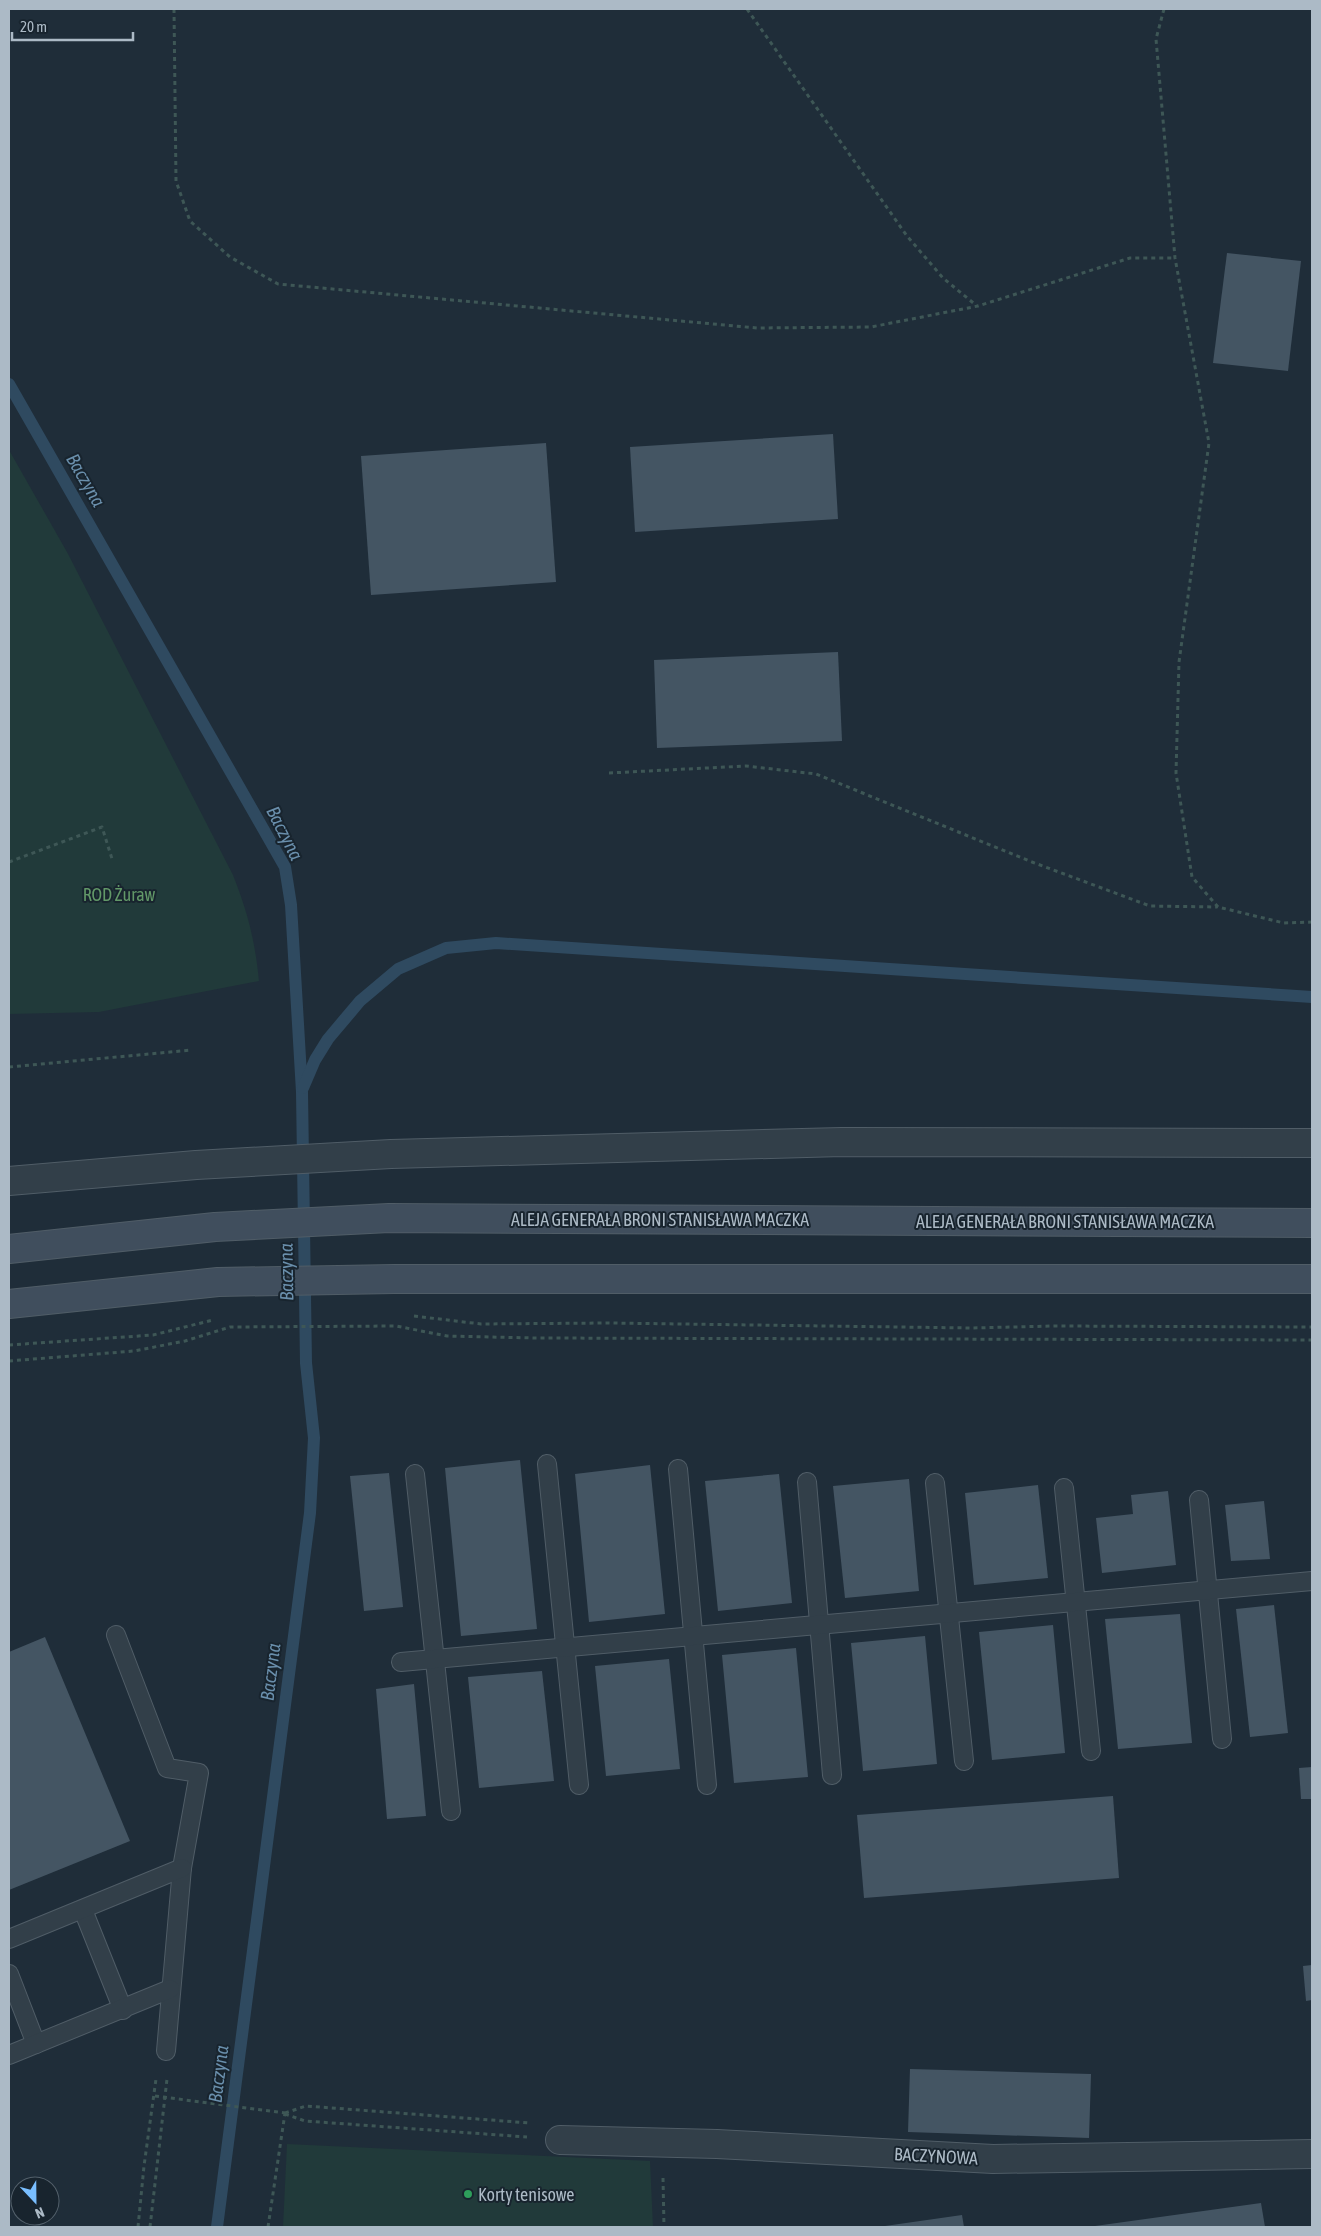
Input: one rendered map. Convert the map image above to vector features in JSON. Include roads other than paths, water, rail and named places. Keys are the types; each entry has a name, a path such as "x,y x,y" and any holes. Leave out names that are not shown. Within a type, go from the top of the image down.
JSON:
{"main road":[{"name":"ALEJA GENERAŁA BRONI STANISŁAWA MACZKA","path":"9,1249 215,1227 389,1218 1312,1222"},
{"path":"9,1304 218,1282 394,1279 1312,1279"}],"street":[{"path":"9,1182 196,1165 391,1154 842,1142 1312,1143"},
{"name":"BACZYNOWA","path":"567,2140 662,2142 993,2159 1312,2154"}],"lane":[{"path":"547,1464 579,1785"},
{"path":"678,1469 707,1785"},
{"path":"415,1474 451,1811"},
{"path":"807,1482 832,1775"},
{"path":"936,1483 964,1761"},
{"path":"1064,1488 1091,1751"},
{"path":"1199,1500 1222,1739"},
{"path":"401,1662 1312,1581"},
{"path":"116,1635 167,1768 199,1773 182,1868 166,2051"},
{"path":"9,1939 84,1910 182,1868"},
{"path":"84,1910 123,2010"},
{"path":"9,1974 36,2044"},
{"path":"9,2055 123,2010 170,1989"}],"waterway":[{"name":"Baczyna","path":"9,384 285,867 291,905 302,1092 306,1363 314,1438 310,1513 217,2227"},
{"path":"303,1088 315,1060 328,1039 360,1001 398,969 446,948 496,943 1312,997"}],"place":[{"name":"Korty tenisowe","path":"468,2194"}],"park label":[{"name":"ROD Żuraw","path":"119,894"}]}
